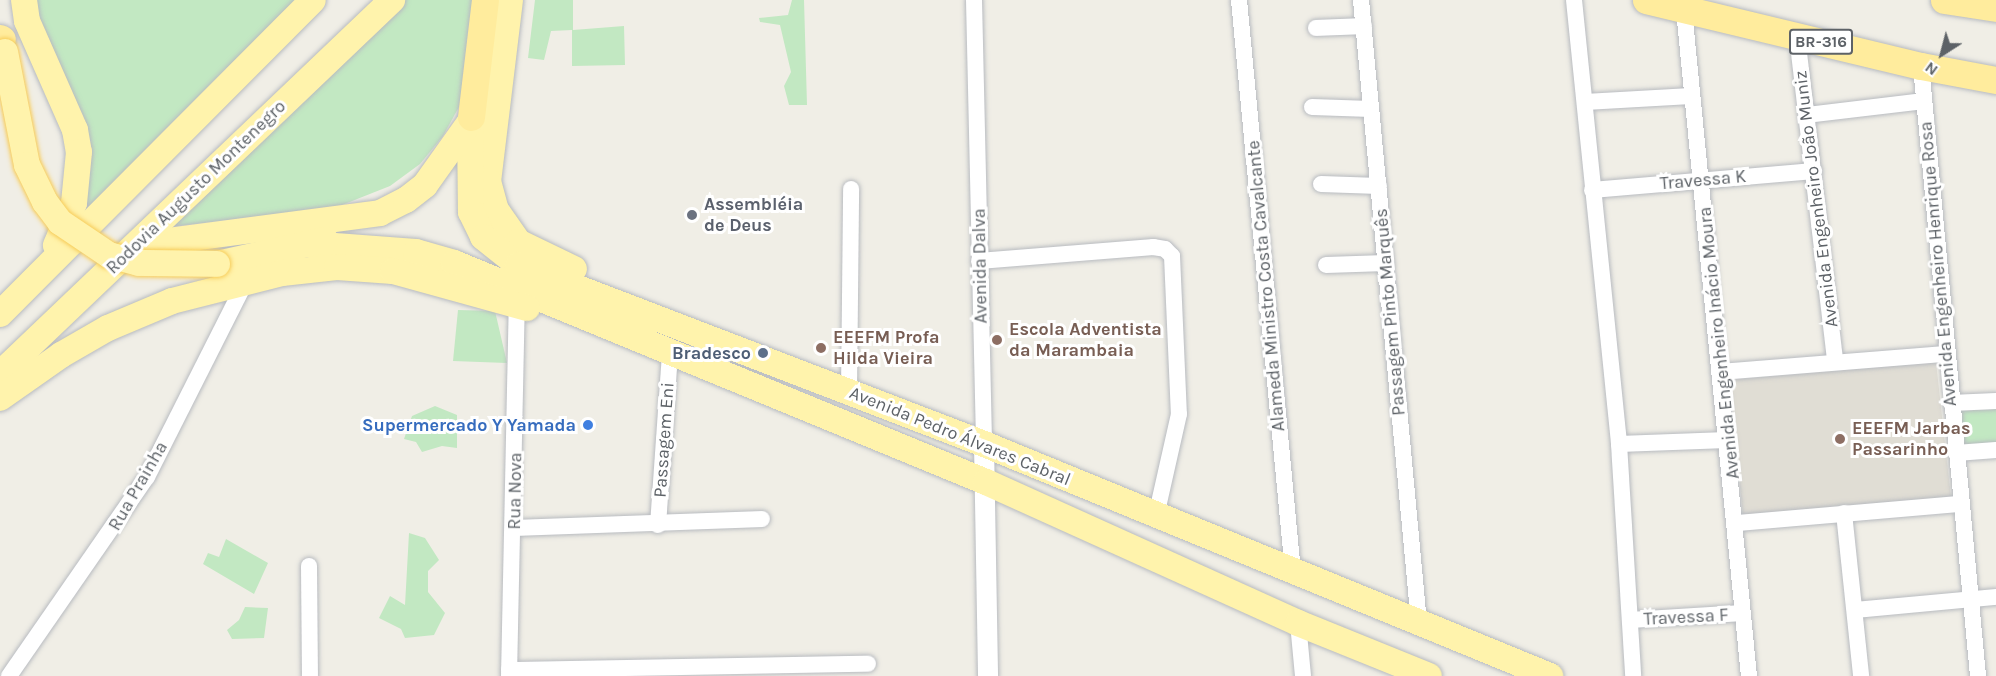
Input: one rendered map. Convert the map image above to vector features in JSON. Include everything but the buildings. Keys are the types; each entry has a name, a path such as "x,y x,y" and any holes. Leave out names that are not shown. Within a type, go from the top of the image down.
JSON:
{"highway":[{"path":"470,120 485,0"},
{"name":"BR-316","path":"1646,0 1921,66 1996,80"},
{"path":"1944,0 1996,8"}],"main road":[{"path":"24,0 27,21 75,130 79,152 74,203 38,276"},
{"path":"0,314 313,0"},
{"name":"Rodovia Augusto Montenegro","path":"0,374 30,341 138,245 392,0"},
{"path":"510,0 488,181 496,210 510,231 533,252 706,325 738,348"},
{"path":"2,38 27,165 45,202 60,222 109,255 139,263 217,264 364,232 420,206 454,167 470,120"},
{"path":"138,245 380,213 406,200 425,185 470,120"},
{"name":"Avenida Pedro Álvares Cabral","path":"470,120 471,212 483,237 501,254 530,270 984,444 1550,676"},
{"path":"308,244 416,252 454,263 628,338"},
{"path":"0,398 61,355 108,328 172,301 304,271 367,268 432,279 628,338"},
{"name":"Avenida Pedro Álvares Cabral","path":"628,338 986,483 1298,623 1425,675"}],"street":[{"name":"Avenida Dalva","path":"974,0 986,483 988,676"},
{"name":"Alameda Ministro Costa Cavalcante","path":"1239,0 1293,572"},
{"name":"Passagem Pinto Marquês","path":"1361,0 1419,623"},
{"path":"1574,0 1619,444 1633,676"},
{"name":"Avenida Engenheiro Inácio Moura","path":"1684,10 1691,96 1703,180 1720,372 1737,524 1749,676"},
{"path":"1316,28 1364,26"},
{"name":"Avenida Engenheiro João Muniz","path":"1797,36 1815,171 1835,361"},
{"name":"Avenida Engenheiro Henrique Rosa","path":"1921,66 1959,504 1977,676"},
{"path":"1585,102 1691,96"},
{"path":"1807,115 1924,101"},
{"path":"1312,107 1371,109"},
{"name":"Travessa K","path":"1592,190 1815,171"},
{"path":"1321,184 1379,186"},
{"path":"849,392 851,189"},
{"path":"980,261 1153,248 1165,249 1172,256 1179,414 1156,516"},
{"path":"1326,265 1386,263"},
{"name":"Rua Prainha","path":"9,676 100,550 147,477 245,283"},
{"name":"Rua Nova","path":"509,673 515,528 517,305"},
{"name":"Passagem Eni","path":"658,525 670,354"},
{"path":"1720,372 1835,361 1946,354"},
{"path":"1951,403 1996,401"},
{"path":"1619,444 1727,440"},
{"path":"1956,453 1996,450"},
{"path":"1737,524 1959,504"},
{"path":"1844,513 1861,676"},
{"name":"Passagem Eni","path":"515,528 658,525 762,519"},
{"path":"309,566 310,676"},
{"path":"1855,610 1996,597"},
{"name":"Travessa F","path":"1629,620 1743,613"},
{"path":"1298,623 1303,676"},
{"path":"509,673 868,664"}],"shaded area":[{"name":"EEEFM Jarbas Passarinho","path":"1936,362 1951,498 1743,515 1729,380"}],"green space":[{"path":"33,0 302,0 86,211 89,165 82,118 48,45"},
{"path":"403,0 473,0 460,105 443,136 420,164 390,186 337,207 169,227"},
{"path":"535,0 573,0 573,30 624,26 625,65 572,66 572,30 551,31 544,60 528,58"},
{"path":"792,0 804,0 807,105 789,105 784,86 791,72 780,25 760,22 759,18 788,15"},
{"path":"458,310 495,311 507,363 453,361"},
{"path":"435,406 457,415 457,448 442,446 422,452 416,442 404,439 412,416"},
{"path":"1996,409 1996,443 1962,446 1957,411"},
{"path":"409,533 425,538 439,560 428,571 428,592 445,613 434,635 405,638 401,629 379,618 390,596 405,605"},
{"path":"226,539 268,563 254,594 203,564 208,553 219,557"},
{"path":"245,607 268,608 264,638 232,639 227,630 239,620"}],"place":[{"name":"Assembléia de Deus","path":"692,215"},
{"name":"Escola Adventista da Marambaia","path":"997,340"},
{"name":"EEEFM Profª Hilda Vieira","path":"821,348"},
{"name":"Bradesco","path":"763,353"},
{"name":"Supermercado Y Yamada","path":"588,425"},
{"name":"EEEFM Jarbas Passarinho","path":"1840,439"}]}
